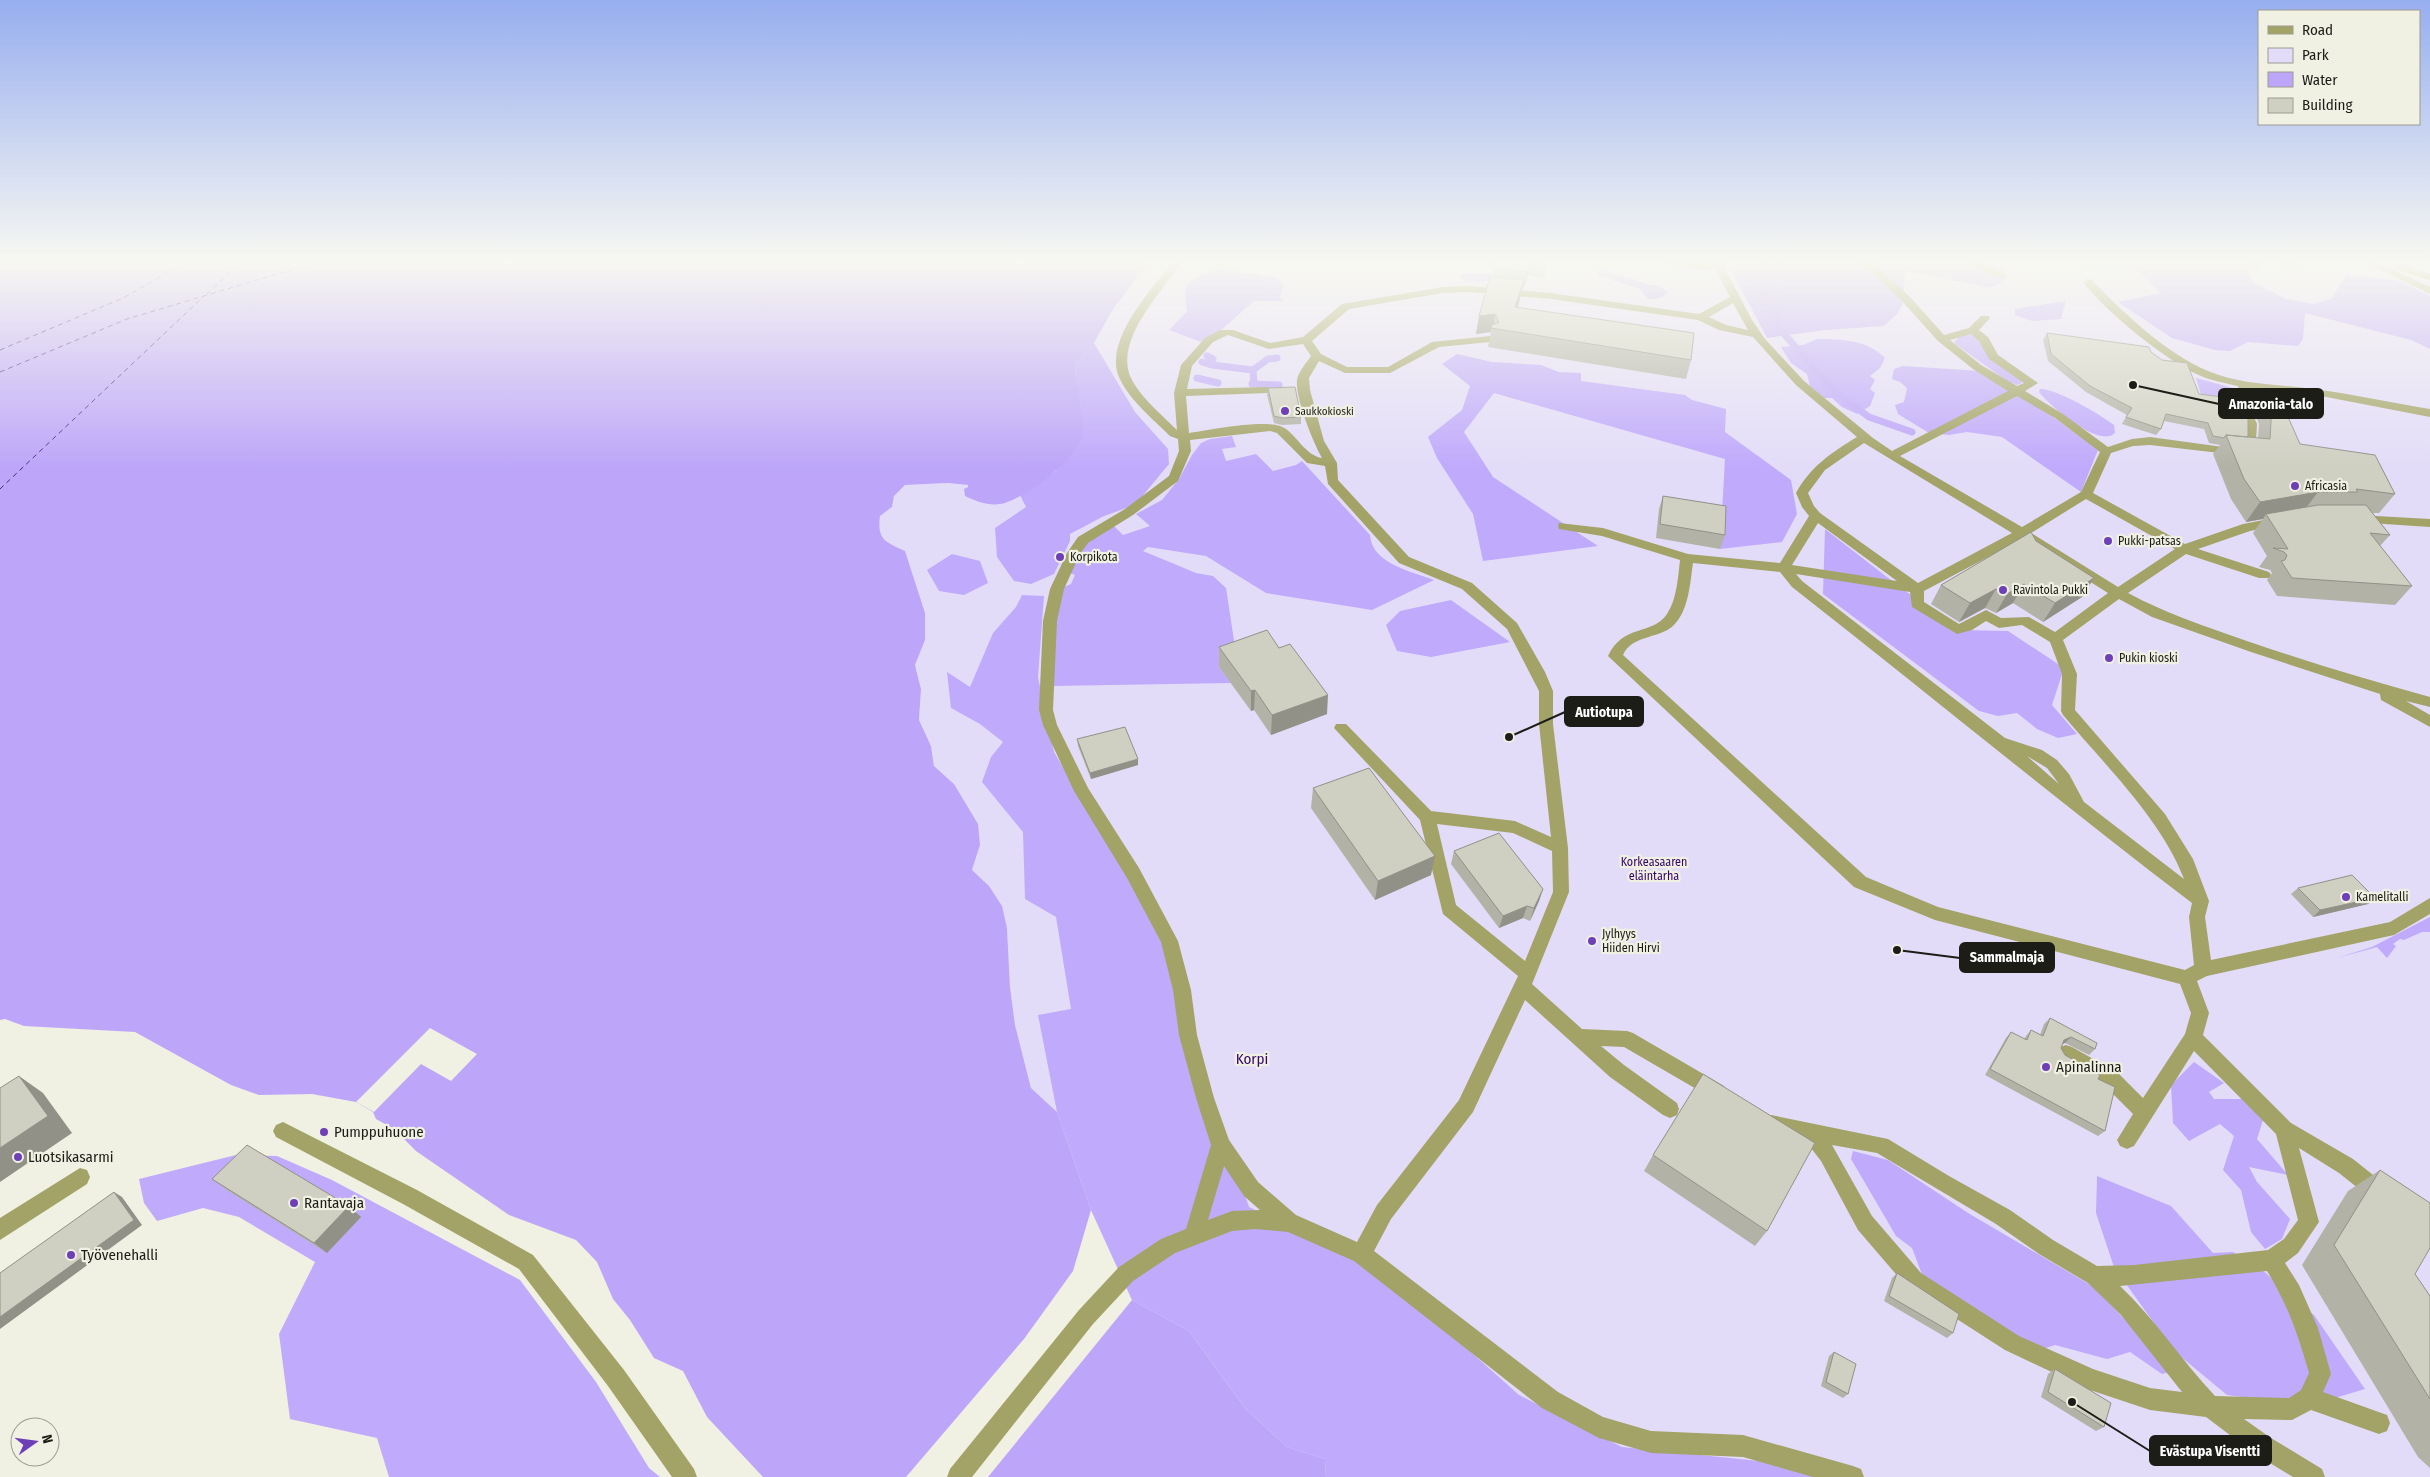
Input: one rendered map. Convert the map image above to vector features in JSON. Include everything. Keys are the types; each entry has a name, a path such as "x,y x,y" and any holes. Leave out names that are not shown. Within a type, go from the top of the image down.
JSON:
{"lane":[{"path":"1130,329 1122,362 1124,377 1174,433 1184,438 1271,427 1281,430 1312,460 1331,463"},
{"path":"1319,329 1306,340 1269,346 1229,332 1220,333 1209,340 1187,365 1180,393 1185,451 1174,478 1129,512 1083,540 1074,553 1057,589 1050,621 1046,710 1050,724 1082,791 1132,873 1169,941 1182,990 1188,1035 1205,1098 1221,1145 1251,1189 1289,1222 1361,1254 1550,1400 1599,1427 1651,1442 1743,1446 1853,1477"},
{"path":"1728,329 1757,335"},
{"path":"1753,329 1800,383 1891,456 2022,533 2118,593 2157,614 2256,650 2369,686 2430,702"},
{"path":"1933,329 1942,339 1977,367 2018,389 2059,416 2106,451"},
{"path":"2139,329 2176,358 2205,374 2244,384 2299,390 2430,412"},
{"path":"1891,456 2032,383 1993,357 1984,339 1973,330 1942,339"},
{"path":"1306,340 1317,356 1345,370 1390,370 1436,344 1490,339"},
{"path":"1317,356 1304,378 1304,390 1318,441 1331,463 1332,481 1404,560 1467,586 1512,626 1525,647 1546,691 1546,724 1560,848 1561,892 1525,980 1466,1106 1384,1212 1361,1254"},
{"path":"1564,526 1603,532 1687,558 1784,568 1917,589 2022,533 2086,494 2106,451 2132,442 2168,442 2251,454 2251,424 2246,412 2244,384"},
{"path":"1180,393 1267,390"},
{"path":"2132,442 2139,430"},
{"path":"1865,437 1816,470 1807,481 1802,492 1808,507 1816,516 1917,589"},
{"path":"2086,494 2184,549 2264,575"},
{"path":"1784,568 1816,516"},
{"path":"2346,518 2430,524"},
{"path":"2055,639 2118,593 2184,549 2248,527 2289,519"},
{"path":"1687,558 1680,600 1671,620 1627,640 1618,648 1615,656 1860,882 1935,913 2195,974 2394,928 2430,905"},
{"path":"1784,568 1797,584 1999,741 2033,752 2052,763 2063,777 2077,804 2201,901"},
{"path":"1917,589 1917,604 1957,629 1967,627 1986,615 1999,623 2024,620 2055,639 2069,665 2071,689 2068,711 2159,818 2187,864 2201,901 2197,917 2195,974 2200,1013 2193,1037 2126,1140"},
{"path":"2369,686 2430,722"},
{"path":"1340,728 1426,817 1449,909 1525,980 1578,1037 1617,1071 1670,1109"},
{"path":"1426,817 1515,827 1560,848"},
{"path":"1578,1037 1627,1039 1736,1103"},
{"path":"2193,1037 2284,1129 2346,1166 2392,1202"},
{"path":"2066,1053 2110,1078 2144,1112"},
{"path":"1753,1113 1770,1123 1882,1145 1942,1183 2003,1217 2046,1247 2095,1276 2128,1308 2182,1377 2210,1408 2263,1446 2314,1477"},
{"path":"2095,1276 2134,1275 2272,1260 2291,1246 2309,1222 2284,1129"},
{"path":"283,1131 410,1197 526,1262 616,1378 686,1477"},
{"path":"1810,1132 1828,1155 1864,1223 1914,1280 2012,1343 2090,1379 2150,1399 2210,1408 2292,1409 2309,1398 2320,1374 2292,1292 2272,1260"},
{"path":"1194,1236 1221,1145"},
{"path":"0,1230 80,1177"},
{"path":"958,1477 1086,1317 1126,1274 1168,1246 1232,1221 1255,1219 1289,1222"},
{"path":"2309,1398 2379,1423"}],"green space":[{"name":"Korkeasaaren eläintarha","path":"1102,329 2430,329 2430,1477 1326,1477 1325,1459 1287,1447 1189,1331 1132,1300 1091,1210 1057,1112 1031,1088 1015,1025 1010,987 1007,928 989,886 972,870 980,845 954,784 934,766 931,746 919,720 921,689 915,665 925,640 917,590 905,551 886,543 878,531 880,516 892,507 894,496 905,485 948,483 968,485 965,497 1094,343"}],"shaded area":[{"path":"1170,329 1222,329 1201,342"},
{"path":"1762,329 1841,329 1825,330 1767,338"},
{"path":"2158,329 2304,329 2303,339 2298,346 2248,342 2230,351 2215,350 2172,338"},
{"path":"2368,329 2430,329 2430,349 2411,340"},
{"path":"1973,333 1995,363 2022,380 2022,383 2017,385 2007,381 1954,343 1959,336"},
{"path":"1817,339 1845,340 1862,344 1871,347 1885,358 1880,368 1870,376 1875,380 1870,389 1875,393 1870,406 1857,414 1842,407 1832,398 1824,398 1810,386 1807,374 1791,363 1781,347 1803,345"},
{"path":"1094,343 1135,412 1168,449 1169,464 1135,505 1104,516 1070,534 1070,541 1054,574 1031,584 1014,581 997,557 995,528 1026,507 1020,495 1056,471 1081,409 1076,384 1075,364"},
{"path":"1457,354 1492,362 1541,365 1559,372 1581,373 1581,381 1685,395 1692,400 1726,409 1725,432 1791,480 1797,514 1782,542 1720,549 1725,459 1494,393 1464,432 1493,477 1598,546 1483,561 1473,514 1437,458 1428,437 1462,410 1470,386 1442,364"},
{"path":"1903,366 1981,371 2026,397 2098,450 2081,492 2002,437 1967,432 1949,435 1929,433 1898,414 1895,405 1904,402 1907,388 1900,382 1892,379 1894,369"},
{"path":"2196,378 2233,388 2232,406 2203,401"},
{"path":"2040,389 2067,397 2089,409 2114,425 2115,433 2108,436 2098,435 2075,423 2044,398 2039,392"},
{"path":"1232,436 1236,447 1222,449 1226,461 1256,454 1273,471 1296,465 1302,461 1370,535 1372,545 1385,560 1434,580 1372,610 1266,593 1206,556 1148,547 1143,551 1196,573 1213,576 1226,588 1237,660 1219,667 1231,683 1053,686 1052,636 1064,587 1071,584 1075,575 1070,573 1086,544 1112,524 1123,535 1150,526 1136,514 1162,500 1179,479 1201,443 1210,439"},
{"path":"1825,529 1901,588 1961,630 2008,631 2064,668 2052,705 2077,734 2058,738 2037,729 2017,713 1998,716 1979,711 1823,594"},
{"path":"952,554 980,561 988,583 964,595 939,591 927,570"},
{"path":"1022,595 1044,596 1038,677 1054,752 1162,934 1174,981 1249,1207 1318,1242 1361,1254 1519,1395 1622,1447 1759,1461 1820,1477 1326,1477 1325,1459 1287,1447 1245,1408 1189,1331 1132,1300 1091,1210 1057,1112 1038,1015 1071,1009 1056,917 1025,899 1023,832 982,782 991,757 1003,742 980,724 951,708 947,672 970,687 993,633 1016,607"},
{"path":"1451,600 1510,642 1431,657 1397,651 1386,625 1400,611"},
{"path":"2430,917 2430,932 2422,932 2404,940 2400,939 2393,944 2396,946 2387,958 2377,947 2337,958 2372,947"},
{"path":"2194,1062 2224,1083 2209,1092 2214,1099 2243,1099 2263,1120 2257,1139 2288,1175 2249,1167 2257,1182 2290,1219 2282,1239 2265,1249 2251,1232 2241,1190 2223,1170 2234,1136 2220,1124 2189,1141 2173,1123 2171,1085"},
{"path":"1853,1151 1888,1160 1968,1213 2094,1287 2173,1371 2162,1374 2130,1352 2107,1359 2055,1345 2040,1350 1923,1277 1912,1248 1896,1236 1851,1159"},
{"path":"236,1155 277,1156 332,1180 520,1280 596,1382 649,1468 660,1477 389,1477 377,1438 290,1419 279,1334 315,1262 239,1217 203,1208 157,1221 144,1203 139,1179"},
{"path":"2097,1176 2171,1206 2213,1253 2233,1252 2266,1273 2290,1297 2314,1315 2365,1389 2308,1406 2227,1395 2174,1351 2114,1267 2096,1213"}],"water":[{"path":"0,329 1102,329 1094,343 1075,364 1082,413 1082,436 1069,457 1050,476 1027,493 1000,504 985,503 965,496 964,489 968,485 948,483 905,485 894,496 892,507 880,516 881,535 892,545 905,551 925,613 925,640 915,665 921,689 919,720 931,746 934,766 954,784 978,824 980,845 972,870 989,886 1002,906 1007,928 1010,987 1015,1025 1031,1088 1057,1112 1091,1210 1073,1271 1024,1339 906,1477 763,1477 707,1417 683,1371 654,1358 630,1320 613,1299 597,1262 576,1240 509,1215 416,1151 394,1129 376,1119 373,1112 356,1102 312,1094 259,1095 231,1085 135,1032 24,1026 5,1019 0,1020"},
{"path":"1132,1300 1189,1331 1245,1408 1287,1447 1325,1459 1326,1477 988,1477"}],"pier":[{"path":"430,1028 477,1054 451,1081 421,1064 374,1112 356,1102"}],"building":[{"path":"1497,329 1666,329 1694,333 1691,360"},
{"path":"2047,333 2149,347 2151,352 2162,360 2187,363 2199,394 2222,397 2228,409 2245,411 2248,418 2248,437 2226,435 2224,438 2213,436 2208,423 2166,414 2161,429 2126,417 2132,408 2090,386 2051,354"},
{"name":"Saukkokioski","path":"1295,387 1301,417 1282,418 1274,416 1268,388"},
{"path":"2270,400 2281,401 2300,444 2375,455 2395,494 2356,489 2358,492 2318,492 2260,502 2244,479 2226,435 2270,439 2272,405"},
{"path":"1663,496 1726,506 1725,535 1660,524"},
{"path":"2318,505 2366,505 2390,535 2370,533 2412,586 2292,578 2281,561 2285,560 2287,555 2273,548 2288,549 2266,514"},
{"path":"2031,532 2036,541 2094,578 2055,603 2024,584 2007,594 1996,589 1970,603 1941,585"},
{"path":"1267,630 1279,648 1290,644 1328,695 1272,715 1255,690 1251,691 1219,647"},
{"path":"1125,727 1138,759 1090,773 1077,739"},
{"path":"1369,768 1435,856 1378,881 1313,788"},
{"path":"1499,833 1543,889 1534,908 1527,906 1503,916 1454,851"},
{"path":"2352,875 2375,898 2320,910 2298,888"},
{"name":"Apinalinna","path":"2050,1018 2097,1043 2095,1049 2071,1037 2064,1040 2061,1048 2065,1055 2100,1075 2098,1079 2115,1087 2105,1131 1990,1069 2011,1032 2027,1040 2031,1030 2043,1036"},
{"path":"1703,1074 1815,1143 1767,1231 1653,1155"},
{"path":"19,1076 48,1116 0,1148 0,1088"},
{"name":"Rantavaja","path":"247,1145 349,1206 314,1243 212,1179"},
{"path":"2380,1170 2430,1203 2430,1248 2415,1274 2430,1296 2430,1399 2334,1245"},
{"name":"Työvenehalli","path":"114,1192 134,1220 0,1317 0,1273"},
{"path":"1897,1273 1959,1314 1953,1333 1889,1296"},
{"path":"1834,1352 1856,1364 1848,1394 1826,1382"},
{"path":"2055,1369 2111,1403 2104,1427 2048,1392"}],"waterway":[{"path":"1780,329 1835,392 1869,417 1912,432"},
{"path":"1207,356 1213,359 1212,365"},
{"path":"1253,370 1268,359 1277,358"},
{"path":"1202,362 1212,365"},
{"path":"1212,365 1253,370"},
{"path":"1253,370 1254,384"},
{"path":"1197,378 1218,383"},
{"path":"1252,384 1279,385"}],"ferry route":[{"path":"0,350 50,329"},
{"path":"0,372 103,329"},
{"path":"0,489 169,329"}],"place":[{"name":"Amazonia-talo","path":"2133,385"},
{"name":"Saukkokioski","path":"1285,411"},
{"name":"Africasia","path":"2295,486"},
{"name":"Pukki-patsas","path":"2108,541"},
{"name":"Korpikota","path":"1060,557"},
{"name":"Ravintola Pukki","path":"2003,590"},
{"name":"Pukin kioski","path":"2109,658"},
{"name":"Autiotupa","path":"1509,737"},
{"name":"Kamelitalli","path":"2346,897"},
{"name":"Jylhyys Hiiden Hirvi","path":"1592,941"},
{"name":"Sammalmaja","path":"1897,950"},
{"name":"Apinalinna","path":"2046,1067"},
{"name":"Pumppuhuone","path":"324,1132"},
{"name":"Luotsikasarmi","path":"18,1157"},
{"name":"Rantavaja","path":"294,1203"},
{"name":"Työvenehalli","path":"71,1255"},
{"name":"Evästupa Visentti","path":"2072,1402"}],"park label":[{"name":"Korpi","path":"1252,1059"}]}
